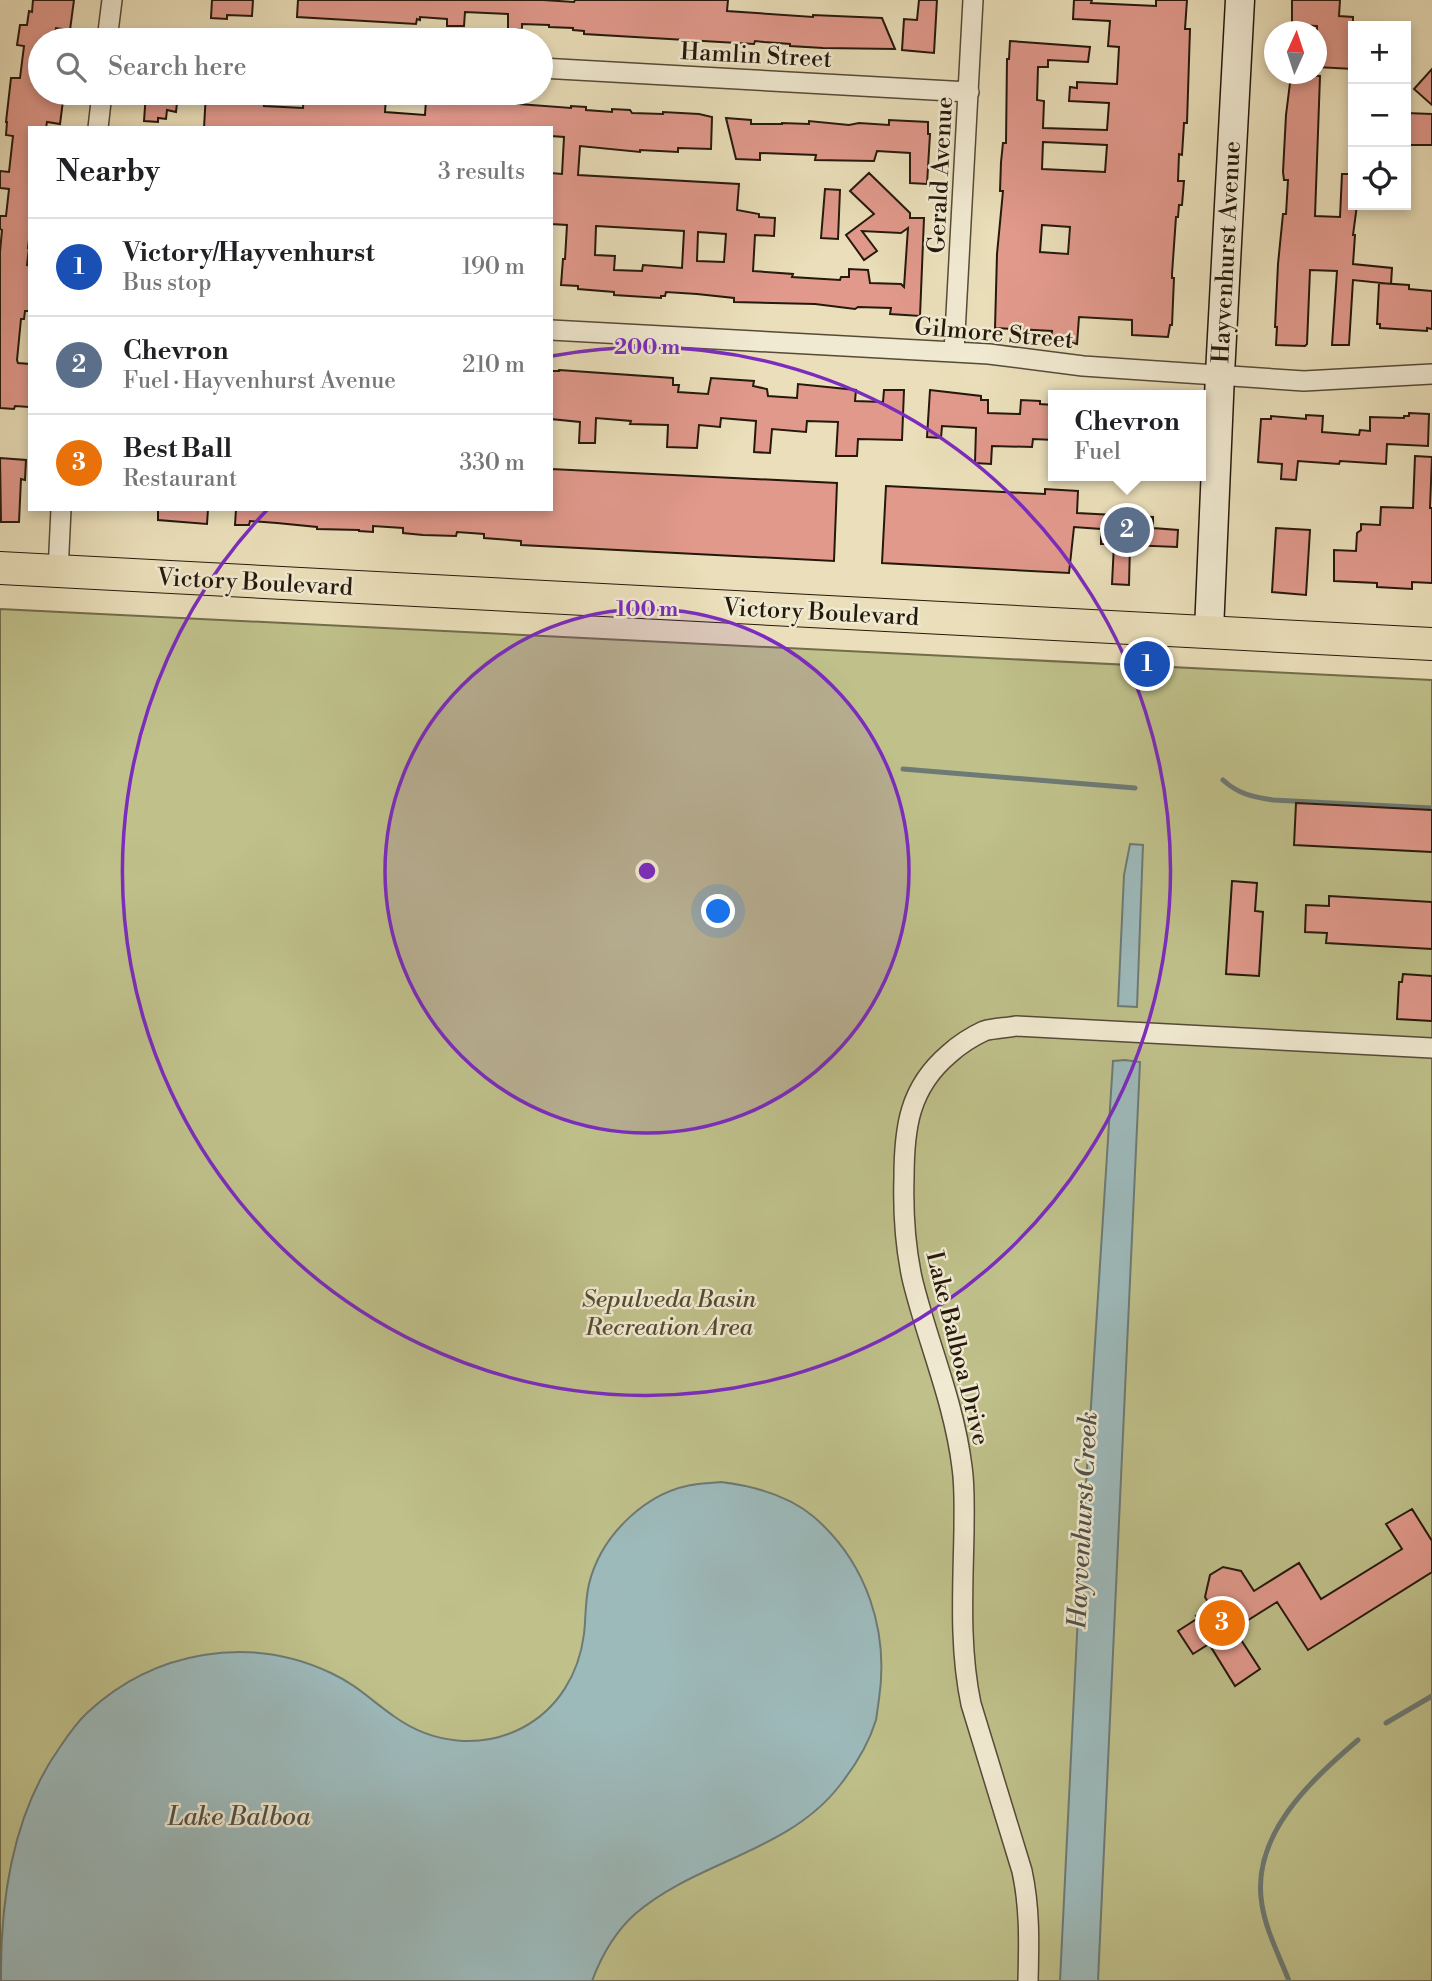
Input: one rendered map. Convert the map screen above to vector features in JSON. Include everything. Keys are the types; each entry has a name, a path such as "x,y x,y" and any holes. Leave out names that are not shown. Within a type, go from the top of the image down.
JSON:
{"main road":[{"name":"Hayvenhurst Avenue","path":"1209,631 1240,0"},
{"name":"Victory Boulevard","path":"0,568 1432,644"}],"street":[{"path":"108,28 112,0"},
{"name":"Gerald Avenue","path":"954,352 973,0"},
{"name":"Hamlin Street","path":"553,69 969,92"},
{"path":"98,126 101,105"},
{"name":"Gilmore Street","path":"553,330 989,354 1083,366 1304,381 1432,374"},
{"path":"58,572 61,511"},
{"name":"Lake Balboa Drive","path":"1028,1981 1027,1894 966,1681 962,1647 963,1470 957,1432 912,1277 906,1240 903,1203 904,1145 914,1100 922,1083 938,1063 962,1042 986,1031 1016,1026 1432,1048"}],"green space":[{"name":"Sepulveda Basin Recreation Area","path":"0,609 1432,680 1432,1981 0,1981"}],"water":[{"path":"1130,844 1143,845 1137,1007 1118,1006 1124,875"},
{"path":"1113,1061 1140,1062 1098,1981 1060,1981 1079,1594"},
{"name":"Lake Balboa","path":"721,1482 758,1489 782,1497 804,1509 832,1535 848,1555 870,1600 877,1624 881,1674 876,1720 856,1762 819,1808 769,1841 686,1881 635,1914 609,1945 592,1981 1,1981 7,1889 20,1829 31,1800 44,1773 73,1729 88,1712 114,1691 142,1675 172,1663 204,1655 235,1652 268,1654 300,1661 331,1673 357,1688 395,1717 425,1733 441,1738 474,1741 506,1735 522,1728 546,1711 565,1689 572,1676 584,1634 589,1584 595,1566 615,1532 644,1505 661,1495 679,1488"}],"building":[{"path":"33,0 74,0 70,28 28,28 28,105 62,105 60,124 47,122 46,126 28,126 28,311 25,311 24,319 21,319 17,360 18,363 28,364 28,407 15,406 14,409 0,408 0,216 6,216 9,189 0,188 0,171 9,172 13,136 6,135 6,122 11,78 20,78 24,46 17,45 20,25 27,25 29,11 32,12"},
{"path":"212,0 253,0 252,16 227,15 227,19 211,18"},
{"path":"298,0 728,0 727,11 813,17 882,18 895,49 823,48 755,41 754,44 584,34 584,31 573,28 549,25 522,24 522,28 508,28 508,14 465,12 464,26 447,26 447,19 420,17 416,24 297,17"},
{"path":"919,0 937,0 934,53 902,50 904,19 917,20"},
{"path":"1074,0 1156,6 1156,0 1187,0 1185,29 1190,29 1187,123 1184,123 1182,155 1179,154 1178,181 1184,181 1182,205 1179,205 1176,217 1172,325 1168,337 1132,335 1132,320 1079,317 1077,344 1051,338 1052,331 995,328 997,254 1003,191 1000,191 1001,162 1003,143 1006,143 1007,59 1010,41 1090,47 1088,62 1048,60 1048,67 1038,67 1037,100 1044,101 1043,128 1107,130 1109,103 1069,101 1070,87 1077,88 1077,82 1117,84 1119,47 1108,46 1110,21 1073,19","holes":["1043,142 1107,145 1105,172 1042,169","1042,225 1070,227 1068,254 1040,252"]},
{"path":"1292,0 1340,0 1339,16 1353,17 1353,21 1348,21 1348,69 1327,68 1327,21 1292,21"},
{"path":"1432,69 1432,105 1414,89"},
{"path":"1290,84 1320,84 1315,216 1340,217 1342,174 1348,174 1348,210 1356,210 1353,264 1392,268 1391,284 1353,280 1349,345 1332,345 1337,271 1310,270 1307,344 1276,345 1278,264 1288,180 1284,180 1283,172"},
{"path":"145,105 177,105 176,112 167,110 166,119 158,118 158,122 144,121"},
{"path":"205,105 303,108 303,105 385,105 385,112 425,115 426,105 531,105 586,107 586,110 612,112 612,109 630,110 632,113 699,114 712,117 711,149 678,148 678,152 640,152 580,146 578,175 739,184 737,210 759,214 759,217 775,218 774,236 755,235 753,271 840,280 841,277 849,277 849,269 868,270 870,283 901,284 904,287 908,228 901,233 862,231 877,251 864,260 846,235 874,214 850,191 869,173 910,213 910,218 924,218 920,316 890,314 891,308 855,309 815,304 734,302 734,298 666,292 661,298 614,295 614,292 561,285 567,225 553,224 553,173 562,174 564,137 553,136 553,126 204,126","holes":["596,226 684,231 682,268 643,265 642,271 614,270 615,256 595,255","698,232 726,234 724,262 697,261"]},
{"path":"1411,113 1432,114 1432,145 1411,145"},
{"path":"726,118 751,120 751,124 809,124 809,121 889,125 889,120 928,122 930,134 927,184 910,183 910,153 877,151 874,161 815,160 816,155 760,153 760,160 736,159"},
{"path":"825,189 840,190 838,239 821,238"},
{"path":"1379,283 1409,285 1409,289 1432,291 1432,329 1380,328 1380,324 1377,324"},
{"path":"553,371 673,378 673,385 679,385 678,392 708,394 711,378 754,381 753,386 767,389 768,396 797,398 798,384 856,390 855,401 883,402 884,390 904,390 902,440 858,439 857,456 836,456 838,422 807,421 806,432 772,429 770,453 754,452 756,421 721,418 720,427 699,425 697,448 667,447 668,425 630,424 631,421 596,418 595,443 579,443 580,422 553,419"},
{"path":"930,390 981,396 981,400 988,400 988,413 1020,414 1021,400 1040,401 1040,404 1048,405 1048,440 1033,439 1032,447 992,446 991,464 975,463 976,428 942,426 941,438 927,437"},
{"path":"1409,413 1429,414 1428,446 1387,444 1386,464 1298,461 1296,480 1281,479 1282,464 1258,462 1261,419 1271,419 1271,416 1306,419 1306,415 1323,416 1322,432 1359,435 1360,430 1370,431 1370,417 1404,418 1409,416"},
{"path":"1415,456 1432,457 1432,583 1412,582 1412,589 1377,587 1377,583 1334,581 1334,550 1356,551 1357,533 1361,530 1361,524 1380,525 1381,507 1413,508"},
{"path":"0,458 26,460 25,480 21,479 19,522 1,522"},
{"path":"553,469 837,483 834,561 521,545 521,541 484,538 484,534 457,532 456,536 423,535 403,533 403,528 373,526 373,532 250,521 249,525 235,525 236,511 553,511"},
{"path":"886,486 1045,494 1045,489 1078,491 1077,513 1153,517 1153,528 1178,530 1177,547 1130,545 1129,585 1112,584 1114,544 1101,544 1101,529 1074,527 1069,573 882,563"},
{"path":"158,511 208,511 207,524 158,520"},
{"path":"1276,528 1310,530 1306,595 1272,592"},
{"path":"1296,803 1432,810 1432,852 1294,845"},
{"path":"1232,881 1257,883 1255,911 1263,912 1259,976 1226,974"},
{"path":"1329,896 1432,902 1432,949 1326,943 1327,933 1305,932 1306,905 1329,906"},
{"path":"1403,974 1432,976 1432,1021 1397,1019 1399,982 1402,982"},
{"path":"1412,1509 1432,1541 1432,1572 1308,1650 1277,1602 1234,1629 1260,1669 1235,1686 1209,1644 1193,1654 1178,1631 1211,1607 1205,1597 1210,1575 1223,1567 1241,1571 1254,1591 1299,1563 1321,1599 1402,1549 1386,1524"}],"waterway":[{"path":"903,769 1135,788"},
{"path":"1223,780 1246,794 1273,800 1432,808"},
{"path":"1386,1723 1432,1696"},
{"path":"1289,1981 1270,1934 1262,1905 1261,1880 1265,1856 1274,1833 1303,1792 1358,1740"}],"place":[{"name":"Chevron","path":"1127,530"},
{"name":"Victory/Hayvenhurst","path":"1147,664"},
{"name":"Best Ball","path":"1222,1623"}],"water label":[{"name":"Hayvenhurst Creek","path":"1082,1520"}]}
